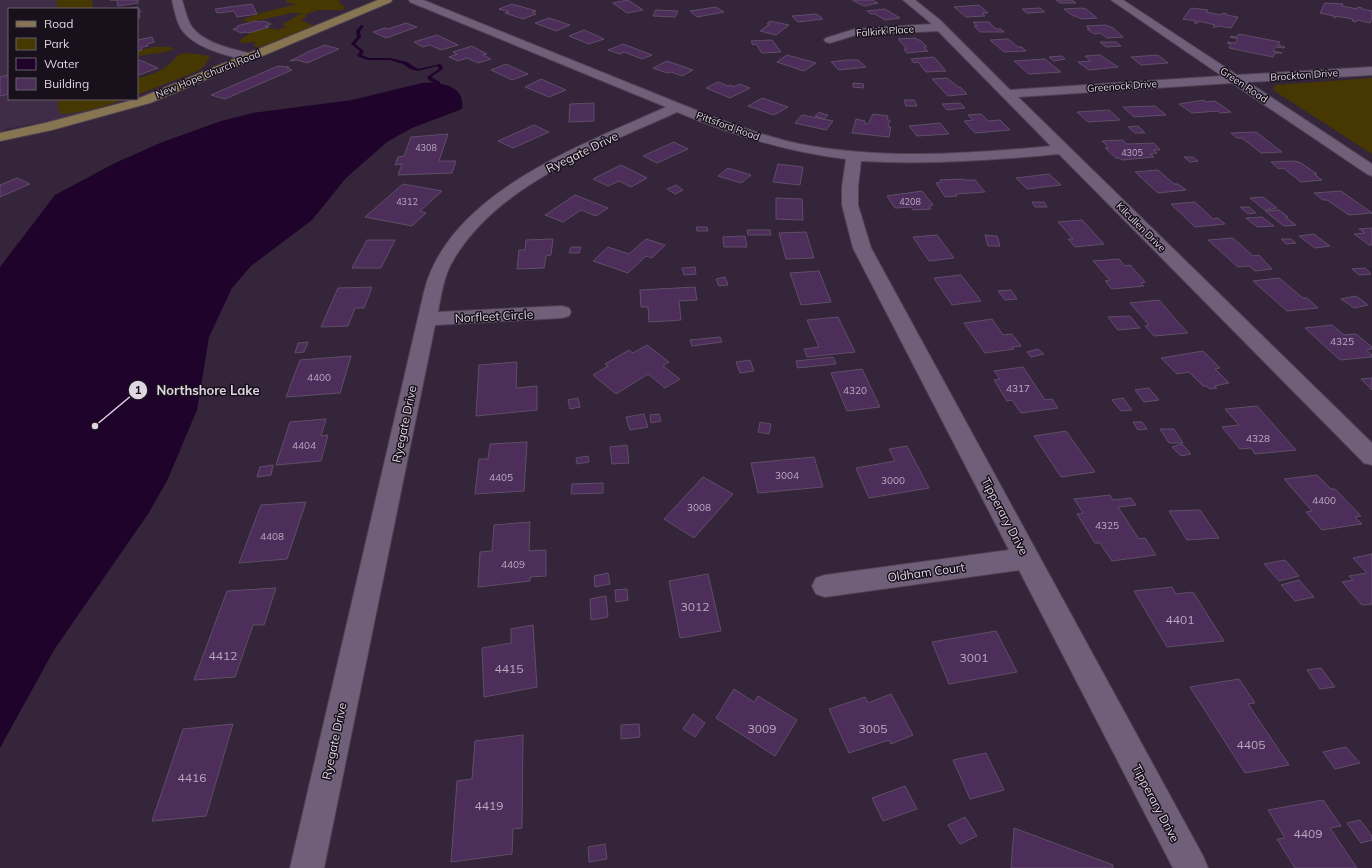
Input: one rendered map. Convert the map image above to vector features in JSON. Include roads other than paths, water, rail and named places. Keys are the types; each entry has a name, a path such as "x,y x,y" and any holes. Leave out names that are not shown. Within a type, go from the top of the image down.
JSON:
{"main road":[{"name":"New Hope Church Road","path":"0,137 47,127 145,100 388,0"}],"street":[{"path":"177,0 186,27 193,35 215,46 248,57"},
{"name":"Pittsford Road","path":"414,0 708,120 754,136 801,148 854,156 887,158 950,157 1062,148"},
{"name":"Kilcullen Drive","path":"908,0 924,11 941,27 1372,457"},
{"name":"Green Road","path":"1116,0 1372,171"},
{"name":"Falkirk Place","path":"830,40 856,32 941,27"},
{"name":"Brockton Drive","path":"1236,80 1372,71"},
{"name":"Greenock Drive","path":"1008,94 1236,80"},
{"name":"Ryegate Drive","path":"307,868 427,319 440,267 457,241 476,220 497,200 516,186 563,160 678,107"},
{"name":"Tipperary Drive","path":"854,156 850,187 850,205 862,248 1190,868"},
{"name":"Norfleet Circle","path":"427,319 562,312"},
{"name":"Oldham Court","path":"825,586 1027,558"}],"water":[{"path":"422,83 444,84 456,90 462,101 462,109 412,128 387,142 346,178 312,220 251,266 232,288 209,337 197,410 167,481 148,514 54,650 0,748 0,267 55,195 115,163 160,143 221,121 253,113 352,100"}],"waterway":[{"path":"362,26 358,31 359,37 353,44 362,51 359,55 368,59 390,59 405,63 418,70 438,65 441,69 429,77 438,83"}],"place":[{"name":"Northshore Lake","path":"95,426"}]}
